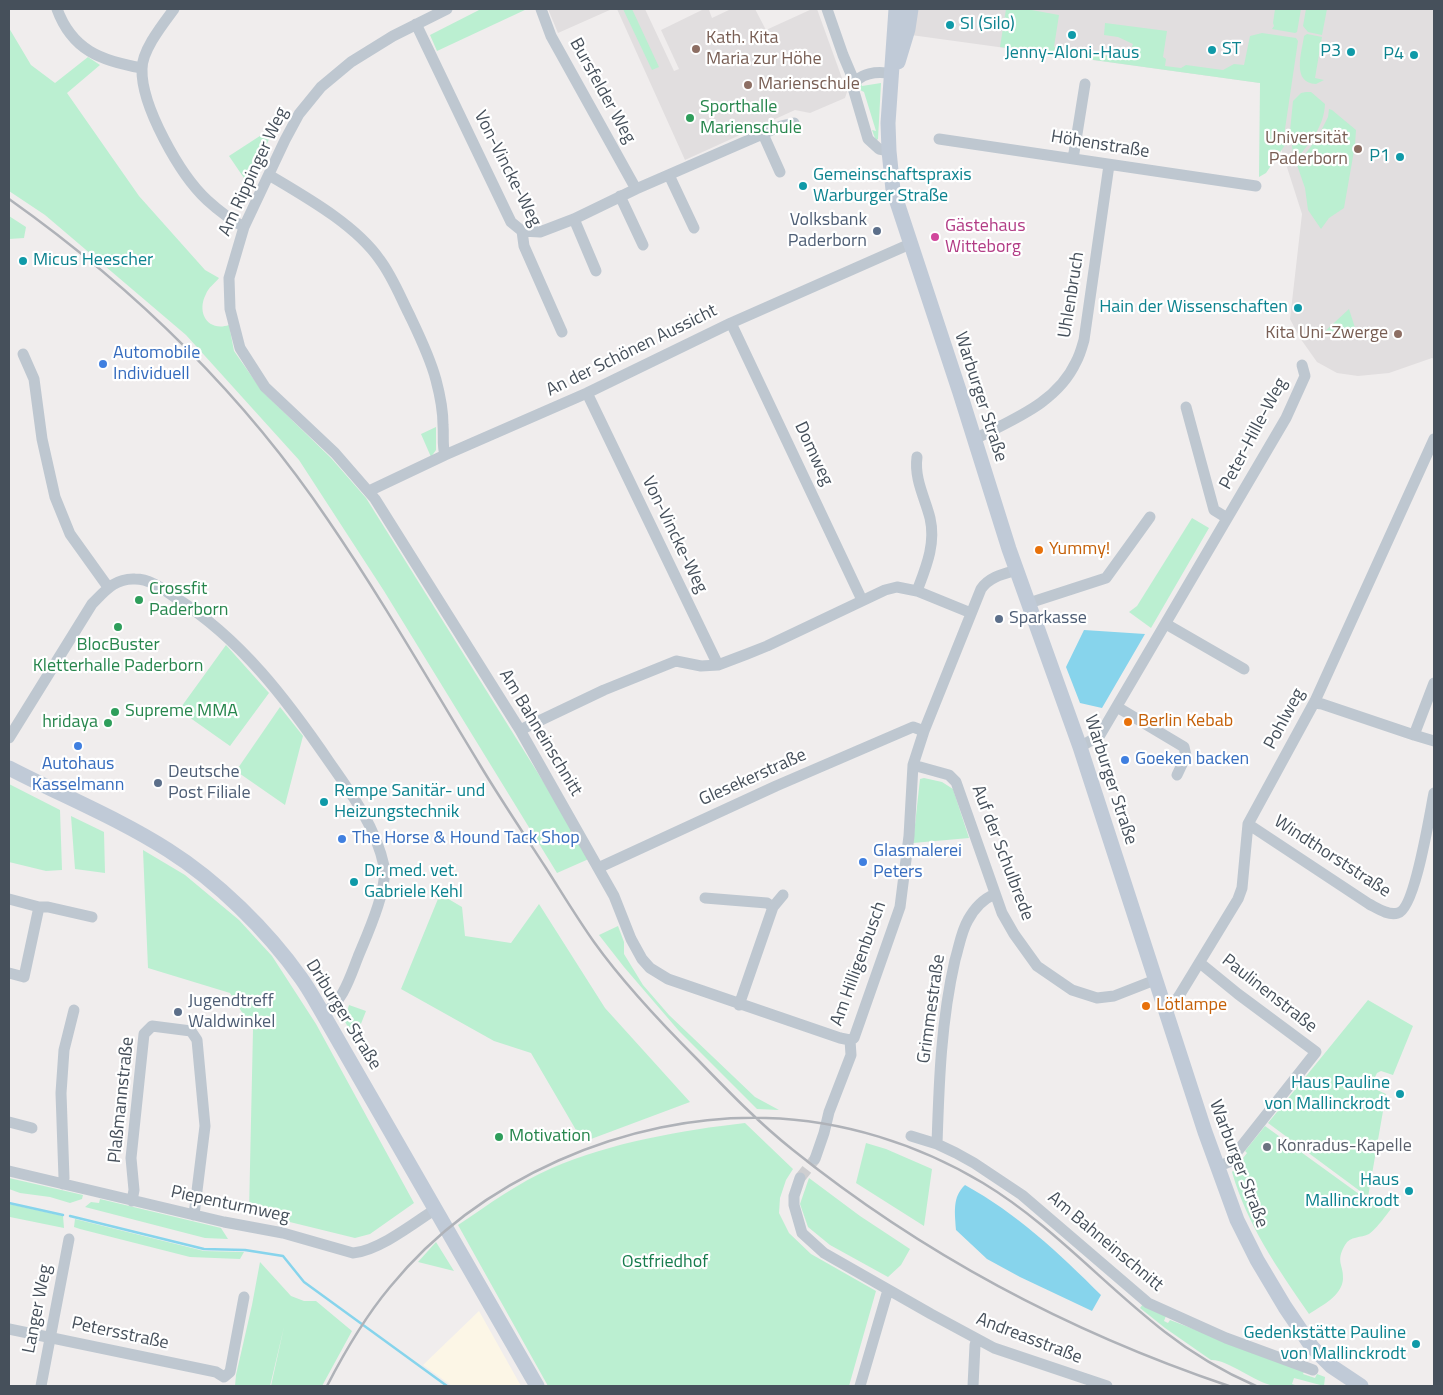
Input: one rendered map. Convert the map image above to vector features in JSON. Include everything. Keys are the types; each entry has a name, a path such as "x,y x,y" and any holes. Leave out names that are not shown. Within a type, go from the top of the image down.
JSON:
{"main road":[{"name":"Warburger Straße","path":"896,9 888,122 893,190 1028,603 1080,747 1217,1167 1245,1238 1286,1309 1312,1347 1323,1359 1361,1386"},
{"name":"Warburger Straße","path":"892,74 900,58 911,9"},
{"name":"Driburger Straße","path":"9,768 167,849 192,866 234,902 269,939 301,978 323,1014 434,1210 537,1386"}],"street":[{"path":"57,9 70,35 88,51 110,61 142,68"},
{"path":"174,9 158,32 142,68 146,100 160,131 187,176 206,199 230,219 244,227"},
{"name":"Am Rippinger Weg","path":"249,363 240,348 230,309 229,282 244,227 300,114 321,87 351,62 416,24 447,9"},
{"name":"Bursfelder Weg","path":"541,9 551,36 636,189"},
{"path":"827,9 854,81 854,96 868,139 879,150 889,151"},
{"name":"Von-Vincke-Weg","path":"416,24 511,222 522,231 524,246 562,332"},
{"path":"854,81 859,76 883,72 892,74"},
{"path":"1073,159 1085,84"},
{"path":"522,231 540,232 574,219 636,189 781,126 794,123"},
{"path":"763,134 780,172"},
{"name":"Höhenstraße","path":"939,139 1256,186"},
{"name":"Uhlenbruch","path":"975,438 1029,411 1048,398 1061,385 1076,363 1084,340 1109,165"},
{"path":"269,175 353,231 380,260 416,329 436,378 444,425 443,447 445,455"},
{"path":"669,175 694,228"},
{"path":"620,196 643,246"},
{"path":"574,219 596,271"},
{"name":"An der Schönen Aussicht","path":"369,491 445,455 587,393 731,323 910,244"},
{"name":"Domweg","path":"731,323 862,600"},
{"path":"24,354 34,379 42,439 55,497 70,534 108,587"},
{"name":"Am Bahneinschnitt","path":"249,363 265,388 335,453 369,491 453,621 520,730 614,896 635,948 650,968 668,979 740,1005 850,1040"},
{"name":"Peter-Hille-Weg","path":"1080,747 1100,735 1286,418 1304,376 1302,365"},
{"name":"Von-Vincke-Weg","path":"587,393 718,665"},
{"name":"Peter-Hille-Weg","path":"1186,407 1214,510 1227,518"},
{"name":"Pohlweg","path":"1164,1005 1176,1000 1238,898 1242,888 1248,824 1314,703 1434,439"},
{"path":"917,457 915,469 930,520 932,541 929,560 917,591"},
{"path":"1028,603 1106,578 1150,517"},
{"name":"Am Hilligenbusch","path":"815,1159 829,1112 851,1055 850,1040 854,1038 900,907 909,836 914,765 924,731 980,589 986,582 1017,570"},
{"path":"9,738 92,604 108,587 126,579 138,579 156,585 191,607 230,638 263,672 313,737 344,782 373,831 384,869 383,884 373,920 345,988 330,1009 323,1014"},
{"path":"520,730 604,690 676,661 701,666 718,665 767,646 885,590 897,587 917,591 971,613"},
{"path":"1166,624 1244,670"},
{"path":"1414,735 1434,684"},
{"path":"1314,703 1434,740"},
{"path":"1117,707 1184,747 1186,756 1177,775"},
{"name":"Glesekerstraße","path":"598,868 767,790 913,727 924,731"},
{"name":"Auf der Schulbrede","path":"914,765 949,775 956,782 1007,923 1032,960 1046,974 1072,990 1097,998 1114,996 1156,980"},
{"name":"Windthorststraße","path":"1248,824 1369,904 1386,912 1399,913 1404,909 1416,879 1434,792"},
{"name":"Grimmestraße","path":"937,1144 940,1059 952,974 961,937 968,920 986,898 995,894"},
{"path":"740,1005 773,907 783,895"},
{"path":"705,898 767,903 773,907"},
{"path":"9,899 92,917"},
{"path":"9,973 24,977 39,907"},
{"name":"Paulinenstraße","path":"1200,963 1316,1052 1229,1162 1217,1167"},
{"path":"62,1184 64,1178 61,1093 64,1050 74,1010"},
{"name":"Plaßmannstraße","path":"132,1201 134,1190 131,1158 144,1034 152,1026 190,1031 197,1040 205,1126 194,1215"},
{"path":"9,1122 32,1128"},
{"name":"Am Bahneinschnitt","path":"911,1136 937,1144 974,1163 1022,1194 1148,1303 1226,1338 1313,1370"},
{"name":"Piepenturmweg","path":"9,1171 132,1201 283,1233 352,1253 374,1248 434,1210"},
{"path":"800,1178 794,1196 794,1205 802,1232 824,1253 888,1290 860,1386"},
{"name":"Langer Weg","path":"41,1386 69,1239"},
{"name":"Andreasstraße","path":"888,1290 977,1339 1009,1354 1107,1386"},
{"path":"225,1382 230,1372 244,1297"},
{"name":"Petersstraße","path":"9,1329 216,1372 225,1382"},
{"path":"974,1386 975,1345 977,1339"}],"shaded area":[{"path":"548,9 612,9 558,33"},
{"name":"Marienschule","path":"617,9 645,9 674,71 679,69 661,30 704,9 709,10 712,18 731,9 755,9 766,30 812,9 817,9 847,92 845,98 810,113 795,110 685,160"},
{"name":"Universität Paderborn","path":"916,9 1434,9 1434,359 1432,358 1389,373 1358,376 1337,373 1317,362 1300,338 1290,319 1302,214 1260,83 911,35"},
{"path":"479,1311 521,1386 452,1386 423,1365"}],"green space":[{"path":"481,9 527,9 437,51 430,35"},
{"path":"623,9 632,9 659,67 652,70"},
{"path":"1006,9 1026,9 1059,15 1054,47 1127,59 1133,44 1118,37 1104,35 1105,23 1167,31 1163,57 1166,59 1165,66 1181,68 1186,65 1223,70 1234,64 1244,65 1250,36 1262,33 1296,38 1298,41 1285,129 1285,145 1266,173 1259,177 1260,83 1000,47"},
{"path":"1275,9 1301,9 1297,32 1272,29 1274,26"},
{"path":"1306,9 1327,9 1322,35 1308,32 1303,26"},
{"path":"9,28 31,65 55,83 88,57 100,65 67,93 139,196 205,270 219,278 208,290 203,301 203,314 206,319 215,326 229,325 234,351 262,391 331,458 366,498 591,858 557,873 384,591 299,460 186,335 45,215 9,191"},
{"path":"1307,34 1322,37 1315,78 1324,80 1316,84 1308,82 1301,73 1300,66 1304,36"},
{"path":"861,80 862,86 881,83 878,139 876,141 872,130 876,131 864,92 856,88"},
{"path":"1311,92 1325,104 1324,112 1316,134 1297,159 1293,153 1290,131 1293,101 1301,93"},
{"path":"1329,109 1356,130 1355,145 1344,208 1329,218 1321,229 1308,210 1305,188 1297,165 1318,137 1328,117"},
{"path":"266,132 270,137 248,184 229,156"},
{"path":"9,216 26,227 24,238 9,239"},
{"path":"1349,309 1357,334 1347,336 1322,334"},
{"path":"436,427 436,450 431,457 421,434"},
{"path":"1192,518 1209,528 1151,628 1129,612 1137,606"},
{"path":"226,645 269,693 230,746 179,710"},
{"path":"280,707 303,736 285,805 236,771"},
{"path":"924,778 942,782 953,789 969,838 913,843 920,779"},
{"path":"9,784 60,810 62,870 46,871 9,862"},
{"path":"71,816 104,832 105,873 75,869"},
{"path":"143,850 185,875 239,920 272,956 316,1024 414,1203 370,1234 355,1238 249,1212 253,1030 230,993 148,968"},
{"path":"440,894 462,907 465,936 511,943 539,904 605,1008 690,1102 583,1142 531,1053 494,1041 401,989"},
{"path":"618,926 624,942 624,954 643,985 669,1015 755,1097 779,1110 757,1109 679,1031 599,935"},
{"path":"1368,1000 1413,1026 1393,1075 1381,1071 1377,1073 1372,1083 1375,1089 1386,1094 1368,1197 1268,1123"},
{"path":"349,1005 366,1011 355,1039 344,1020"},
{"name":"Ostfriedhof","path":"745,1123 793,1169 786,1180 780,1198 779,1213 789,1233 811,1254 876,1291 849,1386 548,1386 458,1225 528,1180 574,1159 597,1151 647,1139 697,1129"},
{"path":"1265,1126 1370,1202 1395,1204 1372,1232 1347,1242 1340,1260 1343,1279 1339,1291 1330,1300 1309,1314 1264,1246 1246,1211 1232,1172 1247,1153 1245,1151"},
{"path":"866,1143 886,1149 932,1169 924,1226 856,1183"},
{"path":"9,1178 83,1195 82,1199 70,1203 50,1197 20,1193 9,1189"},
{"path":"809,1178 860,1216 910,1249 901,1265 888,1277 830,1245 808,1227 800,1204"},
{"path":"100,1199 221,1228 228,1239 205,1238 85,1207 91,1202 99,1203"},
{"path":"9,1204 63,1216 64,1228 10,1217"},
{"path":"75,1219 204,1251 244,1252 240,1259 190,1257 80,1229 74,1227"},
{"path":"436,1242 454,1271 418,1262"},
{"path":"260,1262 291,1296 304,1301 316,1301 352,1331 322,1386 271,1386 284,1327 270,1386 235,1386"},
{"path":"1143,1304 1166,1316 1164,1321 1168,1323 1170,1320 1280,1362 1305,1369 1303,1374 1315,1378 1317,1374 1325,1377 1324,1386 1294,1378 1292,1384 1298,1386 1274,1386 1266,1384 1225,1363 1211,1360 1140,1308"}],"water":[{"path":"1084,630 1145,634 1102,708 1080,703 1066,667"},
{"path":"965,1185 1019,1221 1069,1264 1101,1295 1092,1311 987,1259 956,1230 956,1200"}],"waterway":[{"path":"9,1203 63,1215"},
{"path":"70,1216 204,1249 245,1250 283,1256 304,1282 447,1386"}],"tunnel":[{"path":"800,1178 815,1159"}],"railway":[{"path":"9,199 55,233 142,306 183,345 260,429 295,474 348,550 496,791 594,942 643,1003 744,1106 780,1140 843,1188 894,1224 947,1257 1056,1316 1170,1365 1229,1386"},
{"path":"327,1386 356,1335 390,1287 426,1249 466,1214 511,1185 558,1160 609,1141 661,1128 713,1120 766,1118 794,1120 851,1129 906,1146 958,1169 1008,1199 1031,1217 1176,1340 1209,1362 1256,1386"}],"place":[{"name":"SI (Silo)","path":"950,25"},
{"name":"Jenny-Aloni-Haus","path":"1072,35"},
{"name":"Kath. Kita Maria zur Höhe","path":"696,49"},
{"name":"ST","path":"1212,50"},
{"name":"P3","path":"1351,52"},
{"name":"P4","path":"1414,55"},
{"name":"Marienschule","path":"748,85"},
{"name":"Sporthalle Marienschule","path":"690,118"},
{"name":"Universität Paderborn","path":"1358,149"},
{"name":"P1","path":"1400,157"},
{"name":"Gemeinschaftspraxis Warburger Straße","path":"803,186"},
{"name":"Volksbank Paderborn","path":"877,231"},
{"name":"Gästehaus Witteborg","path":"935,237"},
{"name":"Micus Heescher","path":"23,261"},
{"name":"Hain der Wissenschaften","path":"1298,308"},
{"name":"Kita Uni-Zwerge","path":"1398,334"},
{"name":"Automobile Individuell","path":"103,364"},
{"name":"Yummy!","path":"1039,550"},
{"name":"Crossfit Paderborn","path":"139,600"},
{"name":"Sparkasse","path":"999,619"},
{"name":"BlocBuster Kletterhalle Paderborn","path":"118,627"},
{"name":"Supreme MMA","path":"115,712"},
{"name":"Berlin Kebab","path":"1128,722"},
{"name":"hridaya","path":"108,723"},
{"name":"Autohaus Kasselmann","path":"78,746"},
{"name":"Goeken backen","path":"1125,760"},
{"name":"Deutsche Post Filiale","path":"158,783"},
{"name":"Rempe Sanitär- und Heizungstechnik","path":"324,802"},
{"name":"The Horse & Hound Tack Shop","path":"342,839"},
{"name":"Glasmalerei Peters","path":"863,862"},
{"name":"Dr. med. vet. Gabriele Kehl","path":"354,882"},
{"name":"Lötlampe","path":"1146,1006"},
{"name":"Jugendtreff Waldwinkel","path":"178,1012"},
{"name":"Haus Pauline von Mallinckrodt","path":"1400,1094"},
{"name":"Motivation","path":"499,1137"},
{"name":"Konradus-Kapelle","path":"1267,1147"},
{"name":"Haus Mallinckrodt","path":"1409,1191"},
{"name":"Gedenkstätte Pauline von Mallinckrodt","path":"1416,1344"}]}
